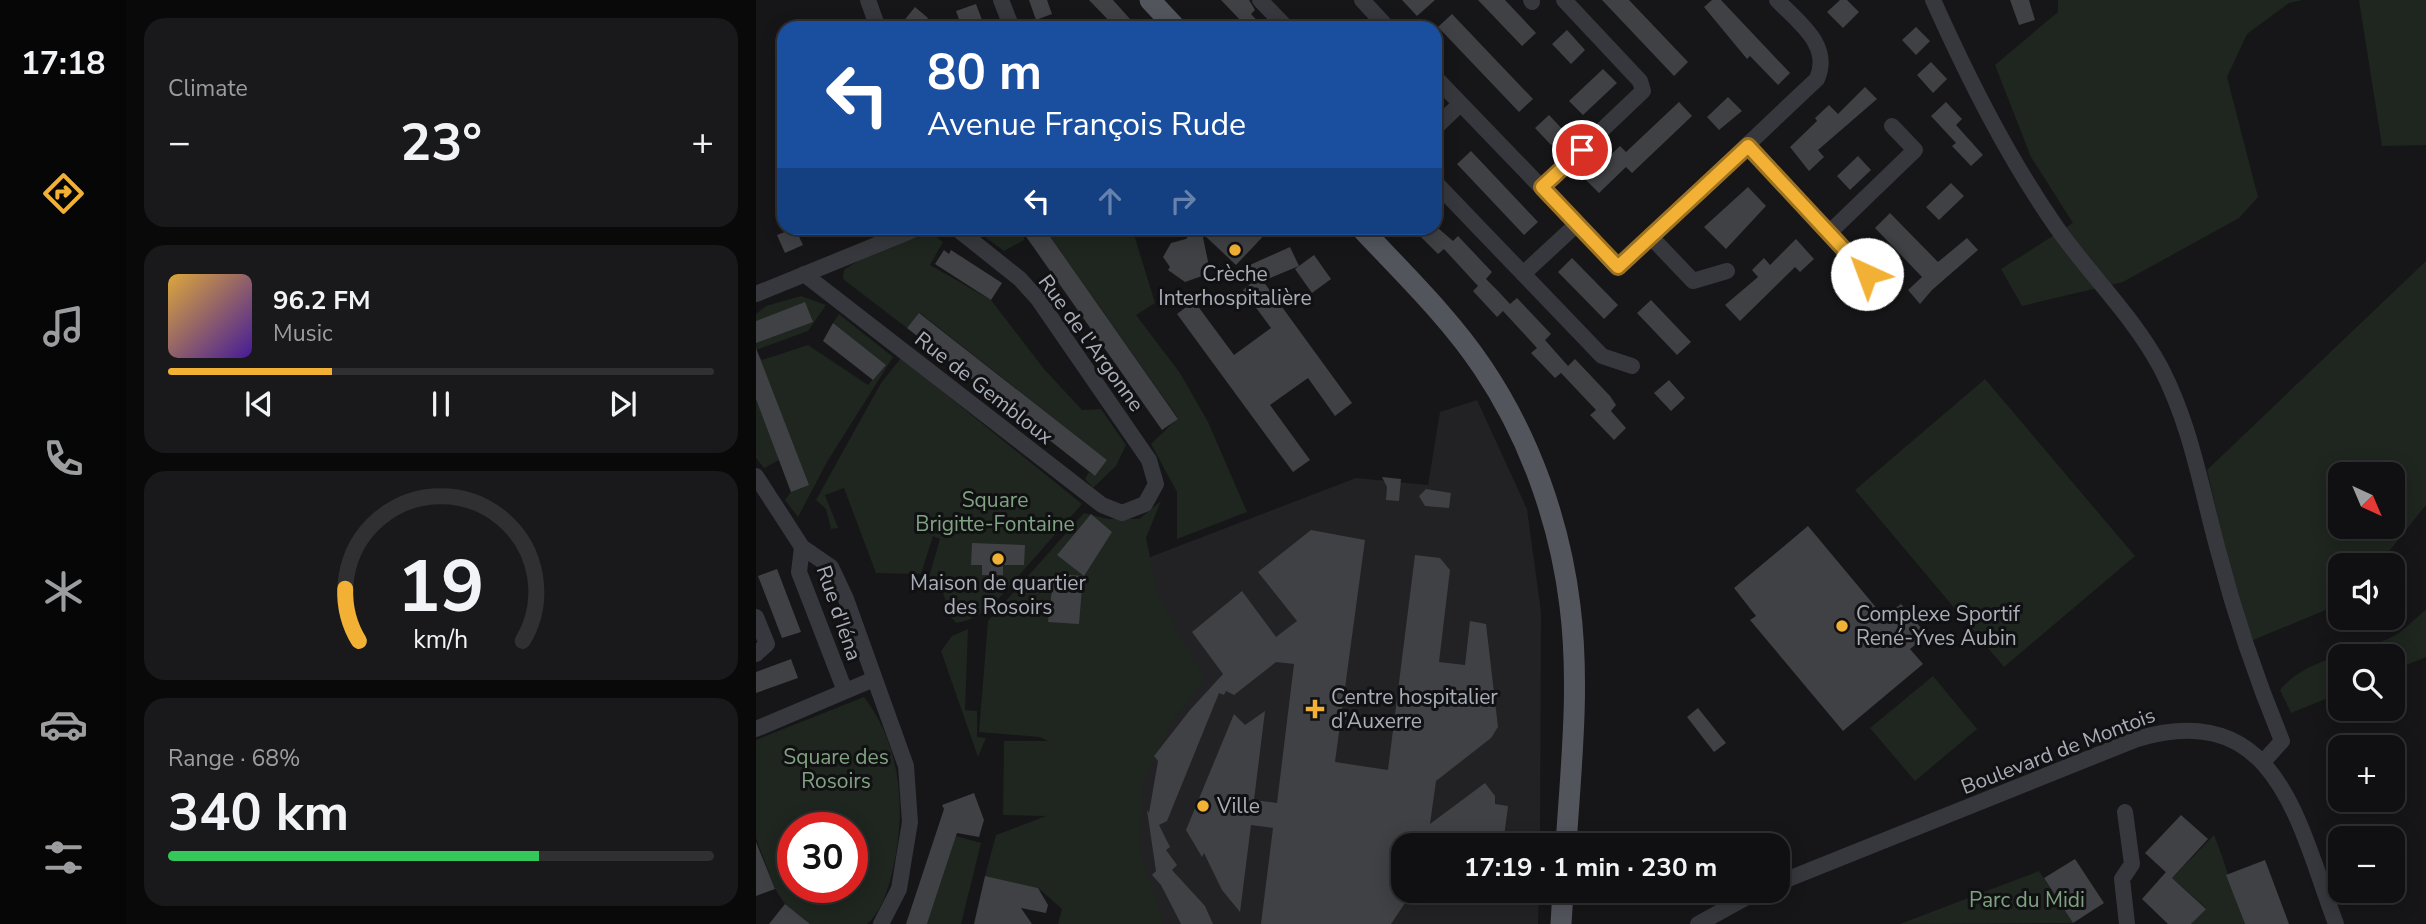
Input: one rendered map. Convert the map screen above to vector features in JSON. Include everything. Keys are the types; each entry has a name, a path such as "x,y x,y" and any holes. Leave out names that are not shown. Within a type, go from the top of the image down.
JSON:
{"main road":[{"path":"1150,0 1170,21"},
{"path":"1368,235 1445,320 1484,369 1515,423 1533,463 1561,554 1571,608 1574,703 1567,833"},
{"path":"1561,924 1562,903"}],"street":[{"path":"869,0 876,21"},
{"path":"1001,0 1009,21"},
{"path":"1260,0 1280,21"},
{"path":"1542,187 1643,90 1640,81 1564,0"},
{"path":"1442,85 1618,267 1817,79 1822,62 1818,45 1777,0"},
{"path":"1933,0 1995,130 2022,176 2160,366 2186,425 2238,625 2282,741 2263,762"},
{"path":"1366,1 1380,21"},
{"path":"1442,121 1460,104"},
{"path":"1829,233 1915,150 1892,126"},
{"path":"1748,146 1886,294"},
{"path":"1442,189 1602,356 1632,366"},
{"path":"1523,274 1577,224"},
{"path":"756,294 901,235"},
{"name":"Rue de l'Argonne","path":"965,235 1020,279 1038,299 1149,460 1156,484 1145,504"},
{"path":"1651,237 1693,281 1727,271"},
{"name":"Rue de Gembloux","path":"804,274 1102,505 1122,513 1145,504"},
{"name":"Rue d'Iéna","path":"756,477 802,547 831,567 846,598 906,766 910,822 899,889 881,924"},
{"name":"Rue d'Iéna","path":"802,547 799,572 845,691"},
{"path":"756,617 767,644 756,654"},
{"path":"756,729 874,678"},
{"name":"Boulevard de Montois","path":"1790,878 2163,731 2194,729 2218,734 2238,743 2263,762 2286,793 2336,924"},
{"path":"2125,812 2132,864 2122,879 2127,924"},
{"path":"1698,924 1736,903"}],"shaded area":[{"name":"Centre hospitalier d’Auxerre","path":"1477,400 1527,509 1541,612 1540,833 1391,833 1391,903 1539,903 1538,924 1060,924 1106,574 1356,478 1428,485 1440,412"}],"green space":[{"path":"2058,0 2302,0 2289,3 2247,34 2227,77 2258,197 2239,218 2123,282 2022,306 2001,269 2073,223 2031,157 1995,65 2058,12"},
{"path":"2359,0 2426,0 2426,145 2382,146"},
{"path":"929,235 934,235 943,242 930,265 991,300 1044,369 1082,410 1101,409 1126,445 1116,466 1093,488 1085,479 1089,472 1095,476 1107,460 920,313 907,328 843,279 844,270 865,257 898,243"},
{"path":"982,235 1024,235 1024,240 1004,251"},
{"path":"1049,235 1134,235 1155,303 1136,315 1180,373 1208,422 1247,512 1177,539 1177,492 1151,444 1178,418"},
{"path":"2426,261 2426,505 2405,531 2405,462 2328,462 2328,539 2399,539 2388,553 2328,553 2328,609 2246,643 2207,470"},
{"path":"801,296 826,305 808,331 756,350 756,314 766,306"},
{"path":"839,314 893,357 827,462 798,517 785,500 791,492 779,460 764,468 756,458 756,352 762,360 808,345 868,385 885,365 833,323"},
{"name":"Square Brigitte-Fontaine","path":"901,358 1082,504 1000,597 980,614 963,622 956,623 951,617 943,593 929,577 940,539 933,536 921,574 876,573 844,488 825,495 838,528 831,529 826,509 816,500 881,383"},
{"path":"1985,379 2135,556 2004,667 1855,490"},
{"path":"1161,501 1146,538 1158,596 1205,680 1174,718 1143,782 1139,851 1164,924 1058,924 1062,909 1038,888 985,876 996,835 1046,816 1003,815 1004,741 1048,741 1040,737 979,732 988,621 1084,513 1108,519 1139,519"},
{"path":"2426,610 2426,657 2405,666 2405,644 2375,644 2405,628"},
{"path":"968,629 965,710 977,711 977,737 986,738 978,757 941,651 952,636"},
{"path":"2328,659 2328,698 2291,713 2280,690 2291,679"},
{"path":"1933,676 1977,729 1915,781 1870,728"},
{"name":"Square des Rosoirs","path":"864,697 887,738 894,760 900,807 891,877 879,909 872,919 867,924 810,924 784,903 868,903 868,812 777,812 777,892 756,838 756,740"},
{"path":"2214,835 2245,924 2191,924 2206,908 2172,878"},
{"path":"956,836 981,843 961,924 927,924"},
{"name":"Parc du Midi","path":"2039,871 2073,923 1900,924 2034,873"}],"building":[{"path":"1029,0 1047,0 1052,14 1036,20"},
{"path":"1089,0 1113,0 1132,21 1109,21"},
{"path":"1221,0 1249,0 1255,10 1251,14 1258,21 1241,21"},
{"path":"1402,0 1435,0 1417,16"},
{"path":"1478,0 1505,0 1536,33 1522,46"},
{"path":"1602,0 1629,0 1688,62 1674,76"},
{"path":"1712,0 1721,0 1790,73 1778,85 1750,56 1747,59 1704,7"},
{"path":"1840,0 1847,0 1859,12 1843,28 1827,12"},
{"path":"2010,0 2029,0 2035,20 2019,25"},
{"path":"976,4 982,21 960,21 956,11"},
{"path":"915,7 928,18 926,21 904,21"},
{"path":"1452,14 1533,99 1519,112 1442,31 1442,23"},
{"path":"1916,27 1930,41 1916,55 1902,40"},
{"path":"1567,30 1585,50 1571,64 1552,44"},
{"path":"1931,62 1947,79 1933,93 1917,75"},
{"path":"1603,69 1617,83 1583,115 1569,101"},
{"path":"1865,87 1877,99 1818,150 1824,157 1809,171 1790,147 1829,105 1838,114"},
{"path":"1728,97 1742,111 1719,130 1707,117"},
{"path":"1679,102 1692,116 1632,173 1626,167 1599,193 1585,179 1620,146 1626,152"},
{"path":"1946,102 1962,119 1956,125 1983,155 1971,166 1952,146 1956,143 1931,116"},
{"path":"1549,115 1565,132 1551,145 1535,128"},
{"path":"1471,151 1538,222 1524,235 1457,164"},
{"path":"1858,156 1871,170 1850,190 1837,176"},
{"path":"1951,183 1964,196 1939,220 1926,207"},
{"path":"1748,187 1766,206 1726,249 1704,227"},
{"path":"1890,213 1938,262 1967,238 1978,250 1920,304 1908,290 1922,277 1875,228"},
{"path":"1442,231 1453,241 1458,236 1492,272 1486,279 1510,304 1517,298 1551,334 1545,340 1568,366 1575,359 1610,396 1616,405 1611,411 1626,428 1614,440 1590,415 1596,410 1561,373 1555,378 1531,353 1537,348 1503,311 1497,317 1473,291 1478,286 1444,249 1438,254 1419,235 1442,235"},
{"path":"777,235 798,235 803,245 785,253"},
{"path":"1025,235 1049,235 1178,419 1162,430"},
{"path":"1190,235 1202,235 1209,266 1205,275 1185,282 1168,270 1170,267 1163,257 1171,243 1186,239"},
{"path":"1204,235 1264,235 1236,265"},
{"path":"1796,239 1814,259 1800,272 1795,267 1740,321 1725,305 1758,277 1752,270 1764,258 1770,265"},
{"path":"1290,247 1299,266 1263,281 1352,403 1335,416 1308,378 1270,405 1310,460 1293,472 1177,314 1194,301 1234,355 1271,328 1243,290 1254,281 1241,269"},
{"path":"944,250 949,254 951,250 1002,283 991,300 935,264"},
{"path":"1314,255 1331,279 1312,293 1295,269"},
{"path":"1572,258 1618,305 1604,319 1558,272"},
{"path":"1651,300 1691,342 1677,355 1637,313"},
{"path":"805,302 813,322 756,343 756,321"},
{"path":"919,313 1107,460 1095,476 907,328"},
{"path":"833,323 886,365 873,380 823,341"},
{"path":"756,348 809,485 791,492 756,399"},
{"path":"1669,380 1685,398 1671,411 1654,393"},
{"path":"1382,477 1401,479 1399,501 1386,500 1387,487"},
{"path":"1426,489 1451,493 1449,508 1425,506 1419,496"},
{"path":"1091,514 1112,532 1084,576 1057,555"},
{"name":"Complexe Sportif René-Yves Aubin","path":"1808,526 1884,617 1901,604 1927,635 1910,649 1923,664 1843,731 1750,620 1756,616 1734,588"},
{"path":"1311,530 1365,540 1335,762 1388,770 1415,555 1440,558 1450,570 1439,662 1465,665 1470,621 1486,624 1498,727 1491,738 1436,781 1430,824 1485,783 1495,796 1495,804 1508,806 1505,833 1391,833 1391,903 1405,903 1391,924 1261,924 1273,828 1251,825 1240,912 1222,890 1204,853 1202,857 1186,830 1234,714 1245,725 1265,711 1254,800 1277,803 1294,664 1276,662 1234,695 1226,691 1224,695 1219,693 1167,821 1159,825 1170,847 1166,850 1177,865 1172,870 1205,906 1213,924 1181,924 1161,885 1152,875 1156,871 1147,810 1149,813 1158,761 1154,756 1223,674 1192,632 1242,591 1276,637 1297,621 1258,572"},
{"name":"Maison de quartier des Rosoirs","path":"972,543 1025,545 1024,565 1003,565 1003,575 982,575 982,565 971,565"},
{"path":"777,569 801,632 782,638 758,576"},
{"path":"1054,574 1083,576 1079,624 1048,622"},
{"path":"791,659 798,678 756,693 756,672"},
{"path":"1698,708 1726,743 1714,752 1687,717"},
{"path":"974,793 984,820 979,837 957,833 927,924 906,924 944,809 942,805"},
{"path":"2181,815 2208,839 2172,878 2206,909 2191,924 2168,924 2142,899 2166,872 2145,853"},
{"path":"756,842 775,889 756,896"},
{"path":"2075,859 2104,903 2073,923 2044,878"},
{"path":"2265,860 2289,924 2245,924 2226,875"},
{"path":"985,876 1038,888 1048,905 1046,913 1021,908 1032,924 974,924"},
{"path":"785,904 810,924 769,924"}],"place":[{"name":"Crèche Interhospitalière","path":"1235,250"},
{"name":"Maison de quartier des Rosoirs","path":"998,559"},
{"name":"Complexe Sportif René-Yves Aubin","path":"1842,626"},
{"name":"Centre hospitalier d’Auxerre","path":"1315,709"},
{"name":"Ville","path":"1203,806"}],"route":[{"path":"1582,150 1542,187 1618,267 1748,146 1867,274"}]}
